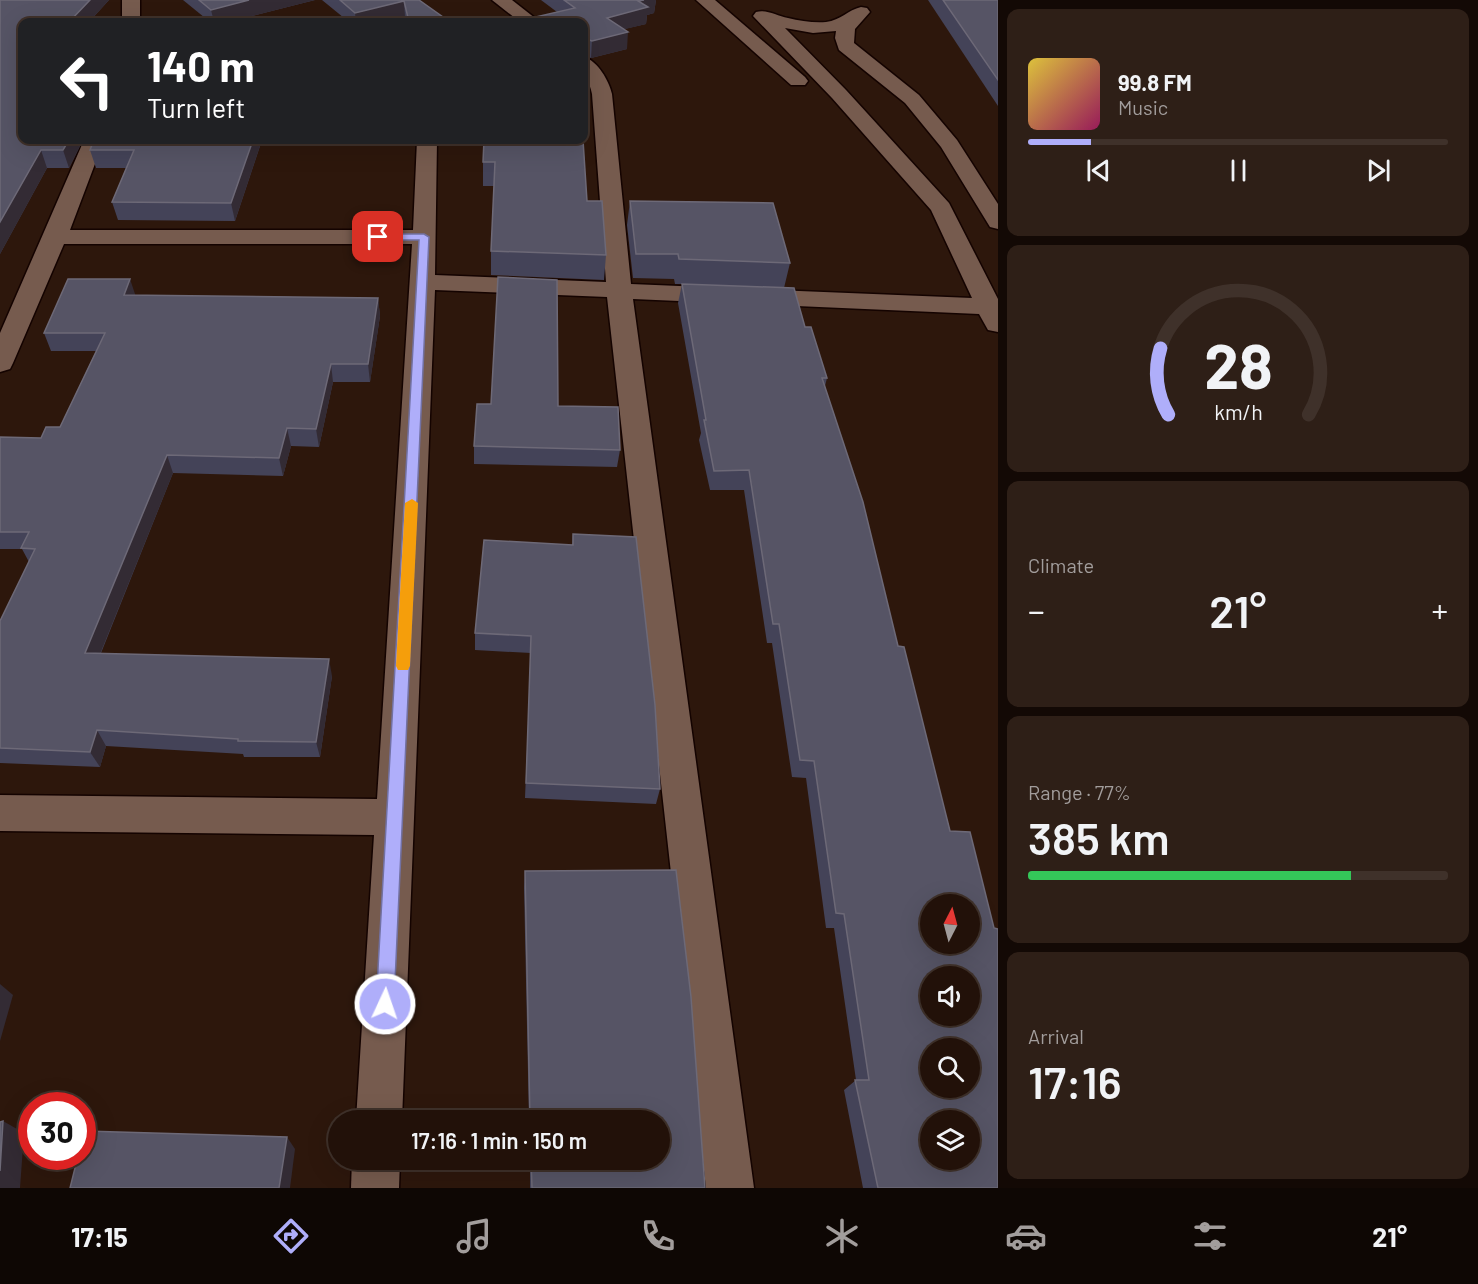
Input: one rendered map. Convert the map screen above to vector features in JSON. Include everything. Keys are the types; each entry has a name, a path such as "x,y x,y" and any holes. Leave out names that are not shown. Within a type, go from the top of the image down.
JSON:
{"street":[{"path":"131,18 132,0"},
{"path":"501,0 526,18"},
{"path":"705,0 941,208"},
{"path":"855,10 829,26 799,26 756,11 839,94 941,208 995,313"},
{"path":"855,10 842,37 846,46 912,99 950,144 998,222"},
{"path":"588,68 600,84 602,94 619,291 730,1188"},
{"path":"0,363 92,144"},
{"path":"380,1110 423,282 428,144"},
{"path":"55,237 424,237"},
{"path":"423,282 995,313"},
{"path":"0,813 395,817"},
{"path":"375,1188 376,1170"}],"building":[{"path":"0,0 90,0 73,18 18,18 18,144 67,144 63,150 41,150 0,222"},
{"path":"199,0 249,0 211,10"},
{"path":"340,0 419,0 444,18 408,18 404,1 355,13"},
{"path":"564,0 644,0 638,1 648,7 607,18 628,32 592,41 588,40 588,18 531,18 575,8"},
{"path":"943,0 998,0 998,80"},
{"path":"92,144 252,144 231,203 112,202 134,150 90,150"},
{"path":"484,144 583,144 587,201 602,201 606,255 491,251 495,162 483,162"},
{"path":"630,201 773,203 790,263 679,259 678,254 636,254"},
{"path":"498,277 557,280 558,406 618,407 620,450 474,446 477,404 491,404"},
{"path":"68,279 130,279 124,295 378,298 368,364 331,364 316,429 287,428 279,458 167,455 85,653 329,659 316,742 238,741 238,739 97,730 90,752 0,748 0,621 35,549 21,548 29,532 0,532 0,437 41,438 46,427 60,427 105,333 44,333"},
{"path":"682,284 794,288 805,327 811,327 827,378 822,378 863,502 898,646 904,647 950,831 970,832 994,928 998,929 998,1188 878,1188 855,1080 869,1080 844,914 836,913 814,761 800,760 779,624 773,624 749,470 714,471 704,420 706,420"},
{"path":"573,534 636,537 655,705 660,789 526,783 531,636 475,633 484,540 573,545"},
{"path":"676,870 691,997 705,1188 532,1188 531,1170 670,1170 670,1110 530,1110 525,871"},
{"path":"3,1121 0,1171 0,1122"},
{"path":"96,1131 287,1137 279,1188 70,1188 74,1170 96,1170"}],"slow traffic":[{"path":"403,666 412,503"}],"route":[{"path":"378,237 424,237 385,1004"}]}
